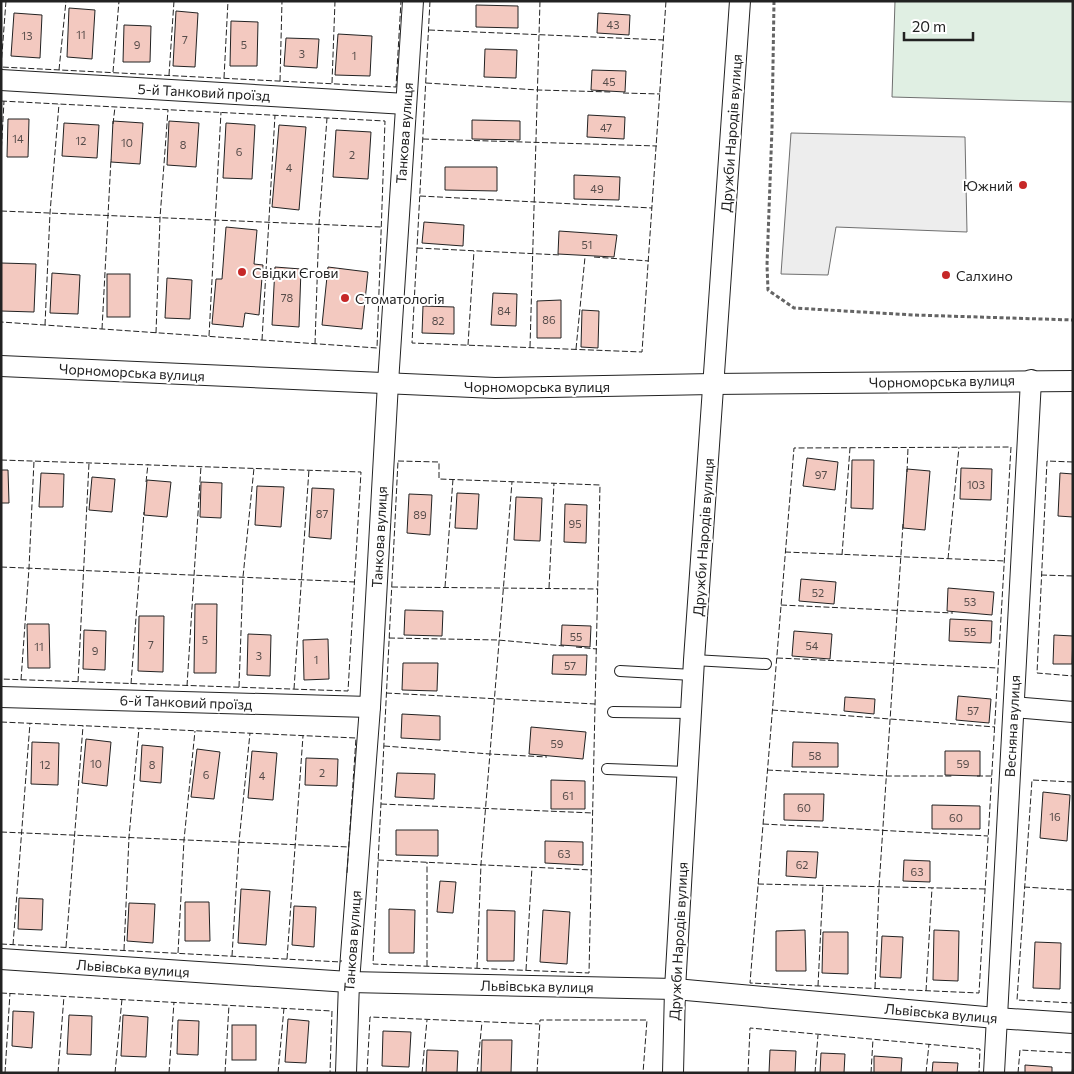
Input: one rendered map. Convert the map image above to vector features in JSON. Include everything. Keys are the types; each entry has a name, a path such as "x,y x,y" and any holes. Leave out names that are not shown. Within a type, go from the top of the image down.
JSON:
{"street":[{"name":"Танкова вулиця","path":"346,1073 349,982 370,707 412,1"},
{"name":"Дружби Народів вулиця","path":"673,1073 675,989 687,772 740,1"},
{"name":"5-й Танковий проїзд","path":"1,80 406,104"},
{"name":"Чорноморська вулиця","path":"1,366 496,388 1031,380 1073,381"},
{"name":"Весняна вулиця","path":"994,1073 1031,380"},
{"name":"6-й Танковий проїзд","path":"1,697 370,707"},
{"path":"1014,707 1073,712"},
{"name":"Львівська вулиця","path":"1,959 349,982 675,989 996,1018 1073,1023"}],"lane":[{"path":"620,671 766,664"},
{"path":"613,712 691,713"},
{"path":"607,769 687,772"}],"path":[{"path":"774,1 767,265 768,290 794,308 914,315 1073,320"}],"green space":[{"path":"895,1 1073,1 1073,102 892,97"}],"shaded area":[{"path":"791,133 965,137 967,232 836,227 828,275 781,274"}],"building":[{"path":"476,5 518,6 518,28 476,27"},
{"path":"69,8 95,10 92,59 67,57"},
{"path":"176,11 198,13 195,67 173,66"},
{"path":"14,13 42,15 40,58 11,56"},
{"path":"598,13 630,15 629,35 597,33"},
{"path":"231,21 258,22 257,66 230,66"},
{"path":"124,25 151,26 150,62 123,62"},
{"path":"338,34 372,36 370,76 335,75"},
{"path":"286,38 319,39 317,68 284,66"},
{"path":"485,49 517,50 516,78 484,77"},
{"path":"592,70 626,71 625,92 591,90"},
{"path":"588,115 625,117 624,139 587,137"},
{"path":"8,119 29,119 28,157 7,157"},
{"path":"472,120 520,121 520,140 472,139"},
{"path":"113,121 143,123 140,164 111,162"},
{"path":"169,121 199,123 196,167 167,165"},
{"path":"64,123 99,125 97,158 62,156"},
{"path":"226,123 255,125 252,179 223,178"},
{"path":"279,125 306,127 299,210 272,207"},
{"path":"336,130 371,132 368,179 333,177"},
{"path":"445,167 497,167 497,191 445,190"},
{"path":"574,175 620,177 619,200 574,199"},
{"path":"424,222 464,225 463,246 422,243"},
{"name":"Свідки Єгови","path":"226,227 257,230 254,264 263,265 259,315 245,313 243,327 212,324 216,279 222,279"},
{"path":"559,231 617,235 614,257 558,254"},
{"path":"1,263 36,264 34,312 1,311"},
{"path":"275,267 301,269 299,327 272,325"},
{"name":"Стоматологія","path":"328,267 368,272 362,329 322,325"},
{"path":"52,273 80,275 78,314 50,313"},
{"path":"107,274 130,274 130,317 107,317"},
{"path":"167,278 192,280 190,319 165,318"},
{"path":"493,293 517,294 516,326 491,325"},
{"path":"561,300 561,338 537,338 537,301"},
{"path":"423,306 454,307 454,334 422,333"},
{"path":"582,310 599,311 598,348 581,347"},
{"path":"807,458 838,462 835,490 803,486"},
{"path":"852,460 874,460 873,509 851,508"},
{"path":"961,468 992,469 991,500 960,499"},
{"path":"907,469 930,471 925,530 903,528"},
{"path":"1,470 8,470 9,503 1,503"},
{"path":"41,473 64,474 63,507 39,507"},
{"path":"1060,473 1073,474 1073,517 1058,516"},
{"path":"92,477 115,479 112,512 89,510"},
{"path":"147,480 171,482 167,517 144,515"},
{"path":"201,482 222,483 221,518 200,517"},
{"path":"257,486 284,487 281,527 255,525"},
{"path":"312,488 334,489 331,539 309,537"},
{"path":"457,493 479,494 477,529 455,528"},
{"path":"409,494 432,495 430,535 407,533"},
{"path":"516,497 542,498 540,541 514,540"},
{"path":"565,504 587,505 586,543 564,542"},
{"path":"801,579 836,582 834,604 799,601"},
{"path":"948,588 994,592 992,615 947,611"},
{"path":"195,604 217,604 216,673 194,673"},
{"path":"405,610 443,611 442,636 404,635"},
{"path":"139,616 164,616 163,672 138,671"},
{"path":"950,619 992,621 991,643 949,641"},
{"path":"27,624 49,624 50,668 28,668"},
{"path":"562,625 591,626 590,647 561,645"},
{"path":"84,630 106,631 105,670 83,669"},
{"path":"794,631 832,634 830,659 792,656"},
{"path":"248,634 271,635 270,676 247,675"},
{"path":"1054,635 1073,636 1072,664 1053,664"},
{"path":"328,639 329,679 304,680 303,640"},
{"path":"553,655 587,655 586,675 552,674"},
{"path":"403,663 438,663 437,691 402,690"},
{"path":"958,696 991,699 989,723 956,720"},
{"path":"845,697 875,699 874,714 844,711"},
{"path":"402,714 440,716 440,740 401,738"},
{"path":"531,727 586,732 583,759 529,754"},
{"path":"86,739 111,742 107,786 82,783"},
{"path":"32,742 59,743 58,785 31,784"},
{"path":"793,742 838,743 838,767 792,767"},
{"path":"142,745 163,747 161,783 140,781"},
{"path":"197,749 220,752 214,799 191,797"},
{"path":"252,751 277,753 273,800 248,798"},
{"path":"945,751 980,751 980,776 945,775"},
{"path":"306,758 338,759 337,786 305,785"},
{"path":"397,773 435,774 434,799 395,797"},
{"path":"551,780 585,781 585,809 551,809"},
{"path":"1043,792 1070,795 1067,841 1040,838"},
{"path":"784,794 824,794 823,821 784,820"},
{"path":"932,805 980,806 980,829 932,829"},
{"path":"396,830 438,830 438,856 396,855"},
{"path":"545,841 583,842 583,865 545,863"},
{"path":"787,851 818,852 816,878 786,876"},
{"path":"904,860 930,861 930,882 903,881"},
{"path":"440,881 456,882 453,913 437,912"},
{"path":"241,889 270,891 266,945 238,943"},
{"path":"19,898 43,899 42,930 18,929"},
{"path":"185,902 209,902 210,941 185,941"},
{"path":"129,903 155,904 153,943 127,941"},
{"path":"294,906 316,907 314,947 292,945"},
{"path":"389,909 415,910 414,953 389,953"},
{"path":"487,910 515,911 514,961 487,961"},
{"path":"543,910 570,912 567,964 540,962"},
{"path":"805,930 806,971 776,971 776,931"},
{"path":"934,930 959,931 958,981 933,980"},
{"path":"823,932 848,932 848,974 822,973"},
{"path":"882,936 903,937 901,978 880,977"},
{"path":"1035,942 1061,943 1060,989 1033,988"},
{"path":"13,1011 34,1012 32,1048 12,1046"},
{"path":"69,1015 92,1016 91,1055 67,1054"},
{"path":"123,1015 148,1017 146,1057 121,1056"},
{"path":"288,1019 309,1021 306,1063 285,1062"},
{"path":"178,1020 199,1021 198,1055 177,1054"},
{"path":"232,1025 256,1025 256,1060 232,1060"},
{"path":"383,1031 411,1032 409,1067 382,1066"},
{"path":"482,1040 512,1040 511,1073 481,1073"},
{"path":"427,1050 458,1051 457,1073 426,1073"},
{"path":"770,1050 796,1051 795,1073 769,1073"},
{"path":"821,1053 845,1054 844,1073 820,1073"},
{"path":"874,1056 902,1058 901,1073 874,1073"},
{"path":"933,1062 958,1063 957,1073 932,1073"},
{"path":"1025,1065 1052,1067 1052,1073 1025,1073"}],"fence":[{"path":"6,1 1,67 396,87 401,1"},
{"path":"59,70 66,1"},
{"path":"113,72 119,1"},
{"path":"169,75 174,1"},
{"path":"224,78 228,1"},
{"path":"280,81 282,1"},
{"path":"332,83 335,1"},
{"path":"430,1 412,343 642,352 666,1"},
{"path":"530,347 540,1"},
{"path":"429,30 664,40"},
{"path":"426,83 538,90 611,92"},
{"path":"623,93 660,94"},
{"path":"1,101 385,121 377,348 1,322"},
{"path":"1,156 4,101"},
{"path":"45,325 50,213 59,104"},
{"path":"113,124 115,107"},
{"path":"156,333 160,218 168,110"},
{"path":"209,336 221,112"},
{"path":"262,340 275,115"},
{"path":"315,344 319,224 327,118"},
{"path":"423,139 657,146"},
{"path":"102,329 111,159"},
{"path":"420,196 652,208"},
{"path":"1,211 381,227"},
{"path":"417,248 561,255"},
{"path":"468,345 474,251"},
{"path":"576,349 585,257"},
{"path":"594,257 649,261"},
{"path":"948,559 959,447"},
{"path":"1011,447 979,993 750,983 794,448 1011,447"},
{"path":"842,555 850,448"},
{"path":"907,472 908,448"},
{"path":"1,460 361,472 348,691 1,679"},
{"path":"21,680 34,461"},
{"path":"398,461 439,462 439,479 600,485 589,973 373,964 398,461"},
{"path":"1073,462 1047,461 1037,673 1073,676"},
{"path":"78,682 89,463"},
{"path":"146,482 148,464"},
{"path":"187,686 201,466"},
{"path":"239,687 243,577 254,468"},
{"path":"294,689 309,469"},
{"path":"445,587 453,479"},
{"path":"477,968 481,864 512,482"},
{"path":"549,588 554,483"},
{"path":"131,684 144,512"},
{"path":"875,988 879,887 903,524"},
{"path":"785,552 1005,561"},
{"path":"1,567 355,582"},
{"path":"1041,575 1073,576"},
{"path":"392,587 598,589"},
{"path":"781,605 953,613"},
{"path":"389,638 498,640 564,646"},
{"path":"576,647 597,649"},
{"path":"777,658 998,668"},
{"path":"386,693 595,704"},
{"path":"772,710 995,727"},
{"path":"1,722 356,738 347,873"},
{"path":"13,945 30,723"},
{"path":"66,947 83,726"},
{"path":"124,950 129,837 139,728"},
{"path":"178,953 184,840 195,731"},
{"path":"232,956 239,842 250,733"},
{"path":"287,959 303,736"},
{"path":"384,746 547,757"},
{"path":"767,770 887,776 952,776"},
{"path":"977,776 992,776"},
{"path":"1073,782 1032,780 1017,1000 1073,1003"},
{"path":"381,804 593,813"},
{"path":"763,824 988,836"},
{"path":"1,832 349,847"},
{"path":"378,860 592,870"},
{"path":"427,862 427,966"},
{"path":"526,970 532,867"},
{"path":"758,884 985,889"},
{"path":"818,986 823,885"},
{"path":"1024,887 1073,890"},
{"path":"926,991 932,888"},
{"path":"1,944 341,962 341,960"},
{"path":"1,993 332,1011 330,1073"},
{"path":"5,1073 10,993"},
{"path":"58,1073 64,996"},
{"path":"115,1073 122,999"},
{"path":"169,1073 174,1002"},
{"path":"225,1073 229,1005"},
{"path":"278,1073 284,1008"},
{"path":"367,1073 370,1017 539,1024"},
{"path":"422,1073 427,1020"},
{"path":"537,1073 540,1020 647,1020 643,1073"},
{"path":"477,1073 482,1022"},
{"path":"748,1073 750,1028 980,1049 979,1073"},
{"path":"815,1073 818,1035"},
{"path":"871,1073 873,1039"},
{"path":"926,1073 929,1044"},
{"path":"1018,1073 1020,1050 1073,1053"},
{"path":"1072,1073 1073,1064"}],"place":[{"name":"Южний","path":"1023,185"},
{"name":"Свідки Єгови","path":"242,272"},
{"name":"Салхино","path":"946,275"},
{"name":"Стоматологія","path":"345,298"}]}
